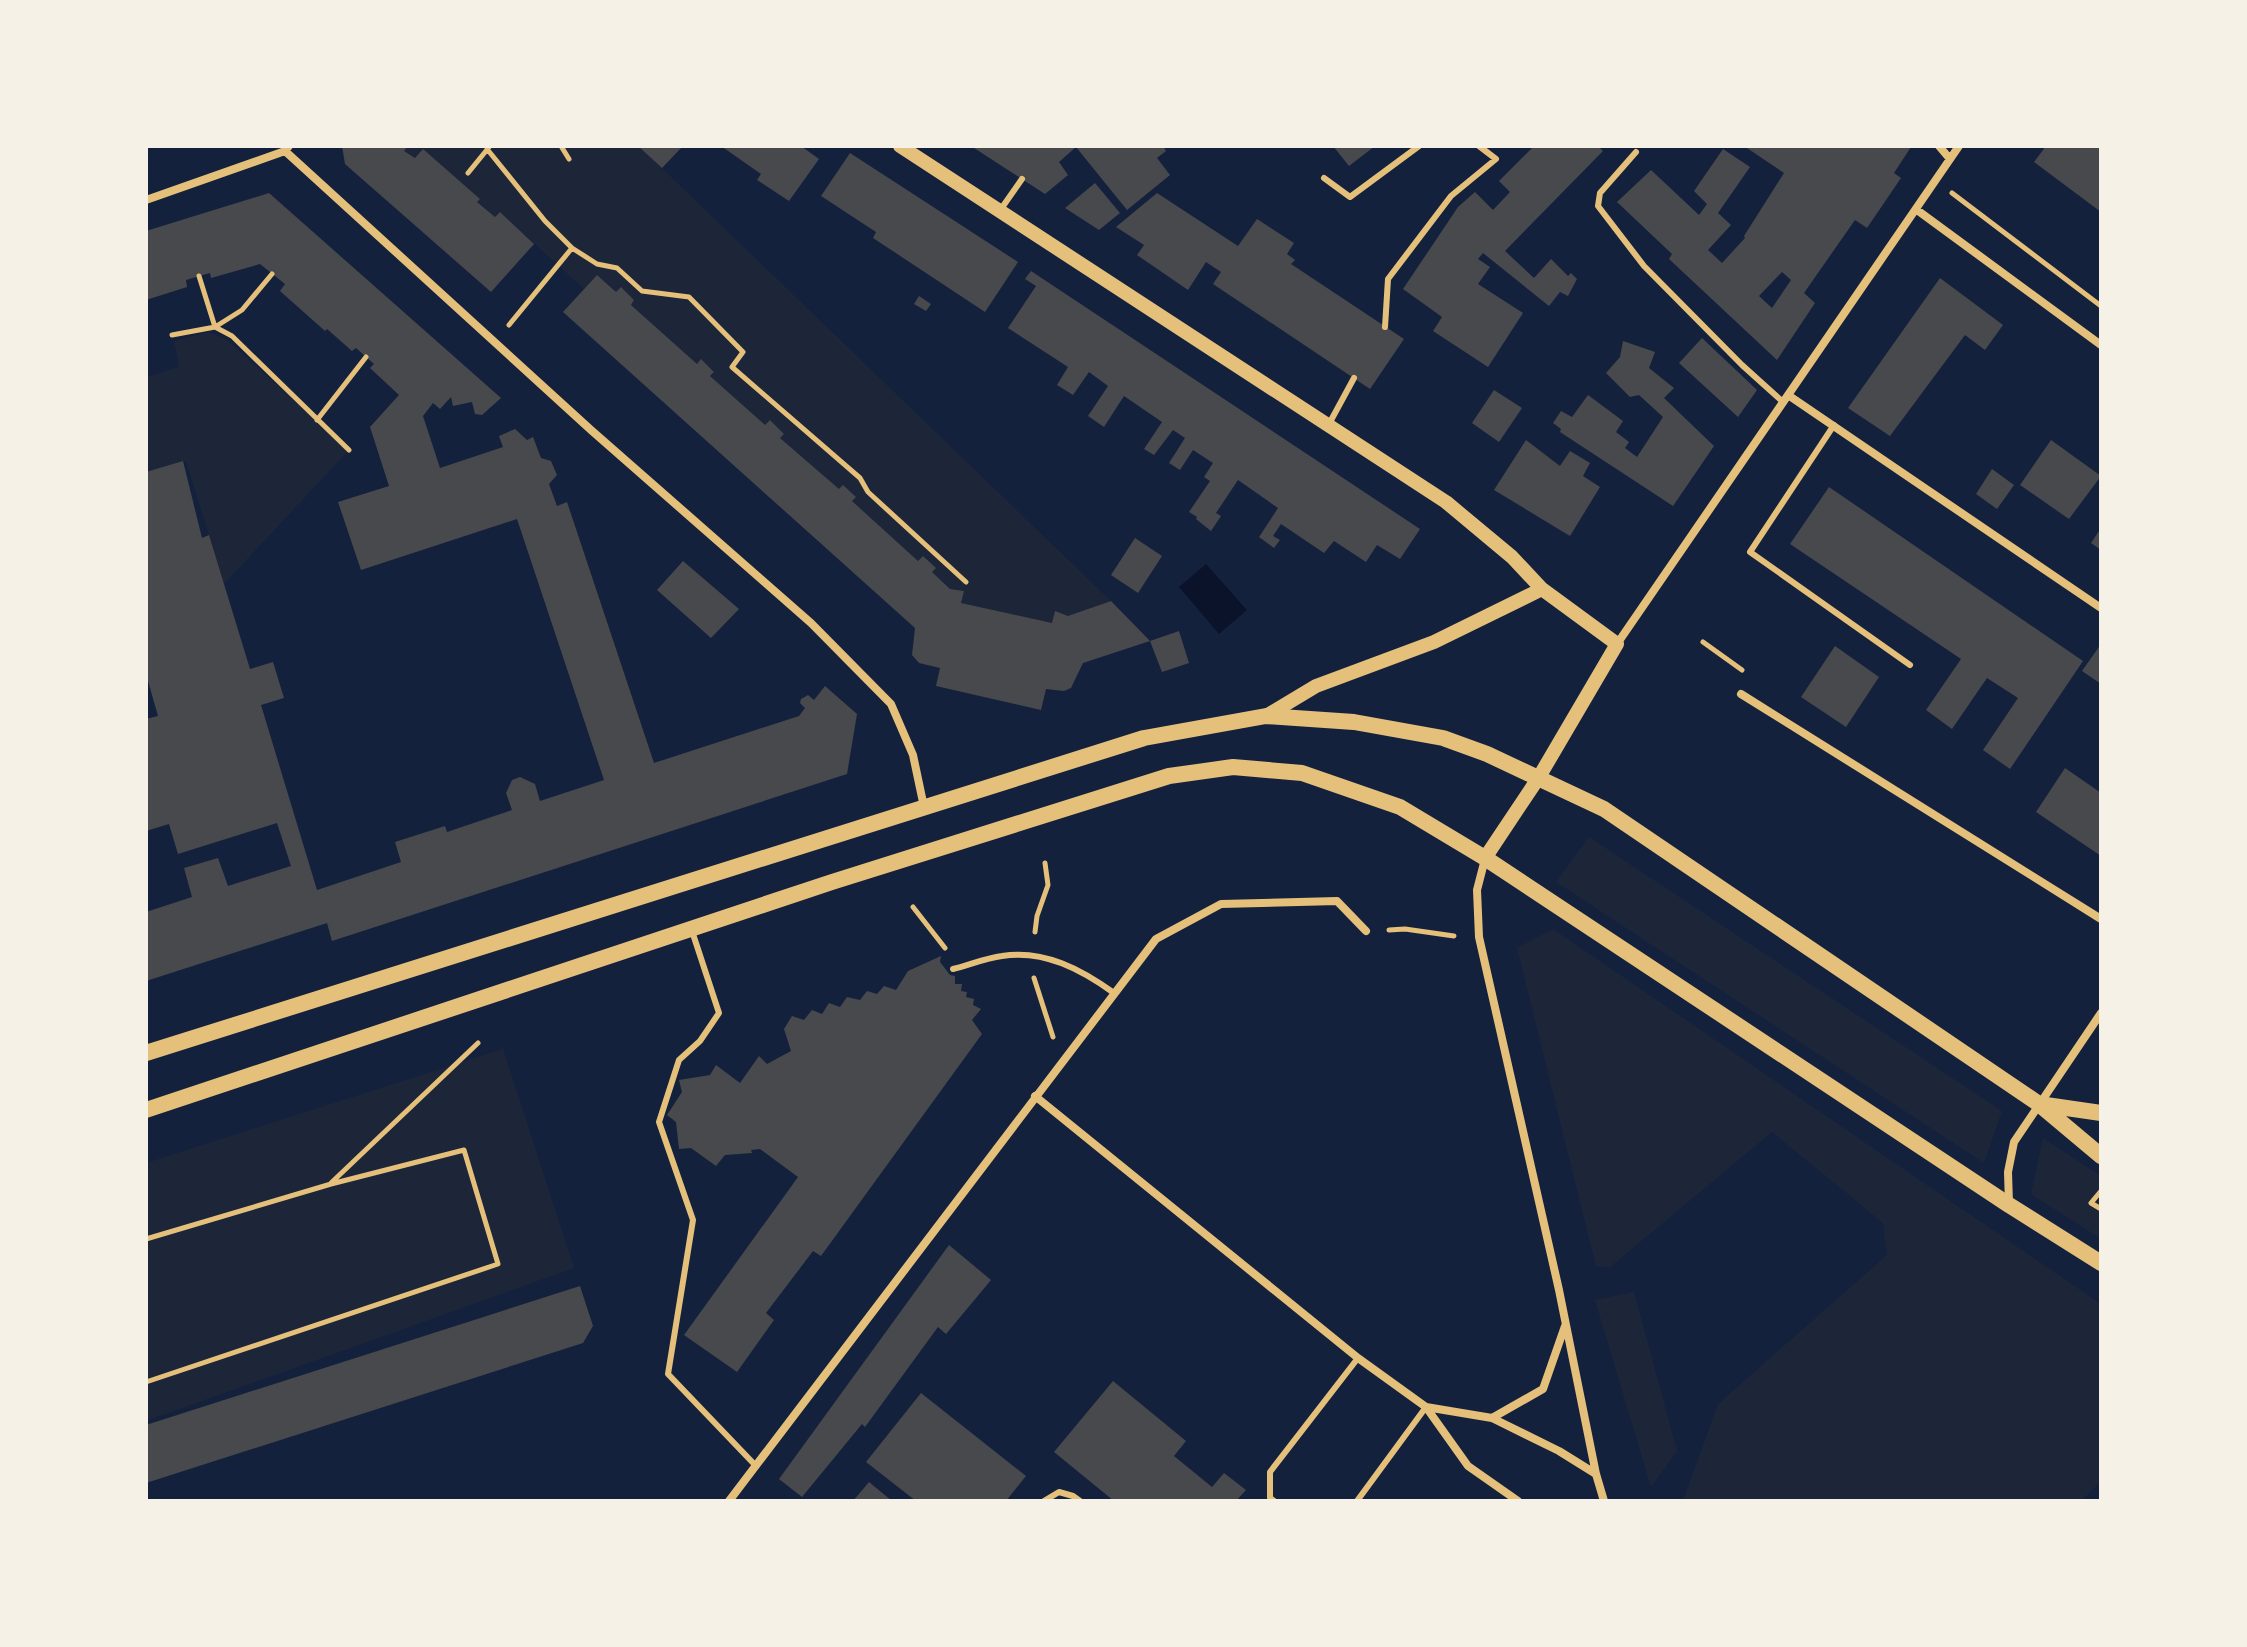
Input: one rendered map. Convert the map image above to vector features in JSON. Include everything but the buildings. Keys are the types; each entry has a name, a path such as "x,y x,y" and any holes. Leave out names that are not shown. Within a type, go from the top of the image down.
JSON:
{"main road":[{"path":"146,1053 1144,738 1266,716 1354,722 1443,738 1539,777 1604,809 2039,1104 2101,1156"},
{"path":"146,1110 843,878 1169,776 1233,767 1302,773 1400,807 1485,858 2101,1263"},
{"path":"2039,1104 2101,1113"}],"street":[{"path":"900,146 1446,502 1512,557 1542,589 1617,644"},
{"path":"1939,146 1950,159"},
{"path":"1604,1501 1479,937 1477,890 1485,858 1539,777 1617,644 1959,146"},
{"path":"146,200 287,148 495,343 811,623 891,704 913,755 924,807"},
{"path":"1917,210 2101,345"},
{"path":"1786,398 1834,425 2101,608"},
{"path":"1266,716 1316,686 1434,642 1542,589"},
{"path":"1741,694 2101,919"},
{"path":"729,1501 1156,939 1221,904 1337,901 1366,931"},
{"path":"2009,1205 2008,1172 2014,1142 2101,1013"},
{"path":"1035,1096 1358,1358 1426,1407 1468,1466 1518,1501"},
{"path":"1492,1418 1543,1389 1565,1325"},
{"path":"1426,1407 1492,1418 1559,1451 1596,1474"}],"lane":[{"path":"1324,178 1350,197 1419,146"},
{"path":"1385,327 1388,279 1451,196 1496,159 1479,146"},
{"path":"1636,152 1600,193 1598,206 1644,266 1742,365 1786,398"},
{"path":"1000,211 1022,179"},
{"path":"1329,425 1354,378"},
{"path":"1834,425 1750,552 1910,665"},
{"path":"691,929 719,1013 700,1041 679,1060 659,1122 693,1220 668,1374 756,1466"},
{"path":"957,968 1005,955 1050,958 1086,973 1114,993"},
{"path":"1274,1501 1270,1498 1270,1472 1358,1358"},
{"path":"1357,1501 1426,1407"},
{"path":"1044,1501 1059,1492 1080,1501"}],"path":[{"path":"561,146 569,159"},
{"path":"468,173 488,148 545,221 572,248 597,264 617,268 642,291 689,297 743,352 732,367 860,478 868,492 966,582"},
{"path":"1935,181 2101,306"},
{"path":"495,343 572,248"},
{"path":"172,335 215,327 242,310 272,274"},
{"path":"199,276 215,327 232,336 349,450"},
{"path":"317,420 366,357"},
{"path":"1703,642 1742,670 1741,694"},
{"path":"913,907 957,968"},
{"path":"1366,931 1405,929 1479,937"},
{"path":"331,1184 478,1043"},
{"path":"146,1239 331,1184 464,1150 498,1264 146,1382"},
{"path":"2101,1191 2091,1203 2101,1209"}],"shaded area":[{"path":"408,146 639,146 1111,601 1052,623 961,603 964,591 950,589 932,572 936,568 923,556 918,561 852,501 855,496 843,486 839,489 780,438 784,434 770,420 765,425 710,376 714,371 701,360 697,364 631,305 634,300 621,287 616,292 597,275 584,289 500,212 495,217 477,202 480,199 423,150 415,158 404,151"},
{"path":"208,332 226,339 349,450 224,584 186,461 146,472 146,377 179,367 174,341"},
{"path":"1206,564 1247,610 1219,634 1179,587"},
{"path":"1589,837 2002,1111 1984,1163 1556,882"},
{"path":"1553,929 2101,1304 2101,1481 2081,1501 1683,1501 1718,1404 1887,1255 1883,1223 1772,1132 1609,1268 1596,1266 1517,948"},
{"path":"503,1049 574,1268 146,1421 146,1163"},
{"path":"2043,1138 2101,1176 2101,1239 2031,1194"},
{"path":"1634,1292 1677,1451 1651,1487 1595,1300"}]}
